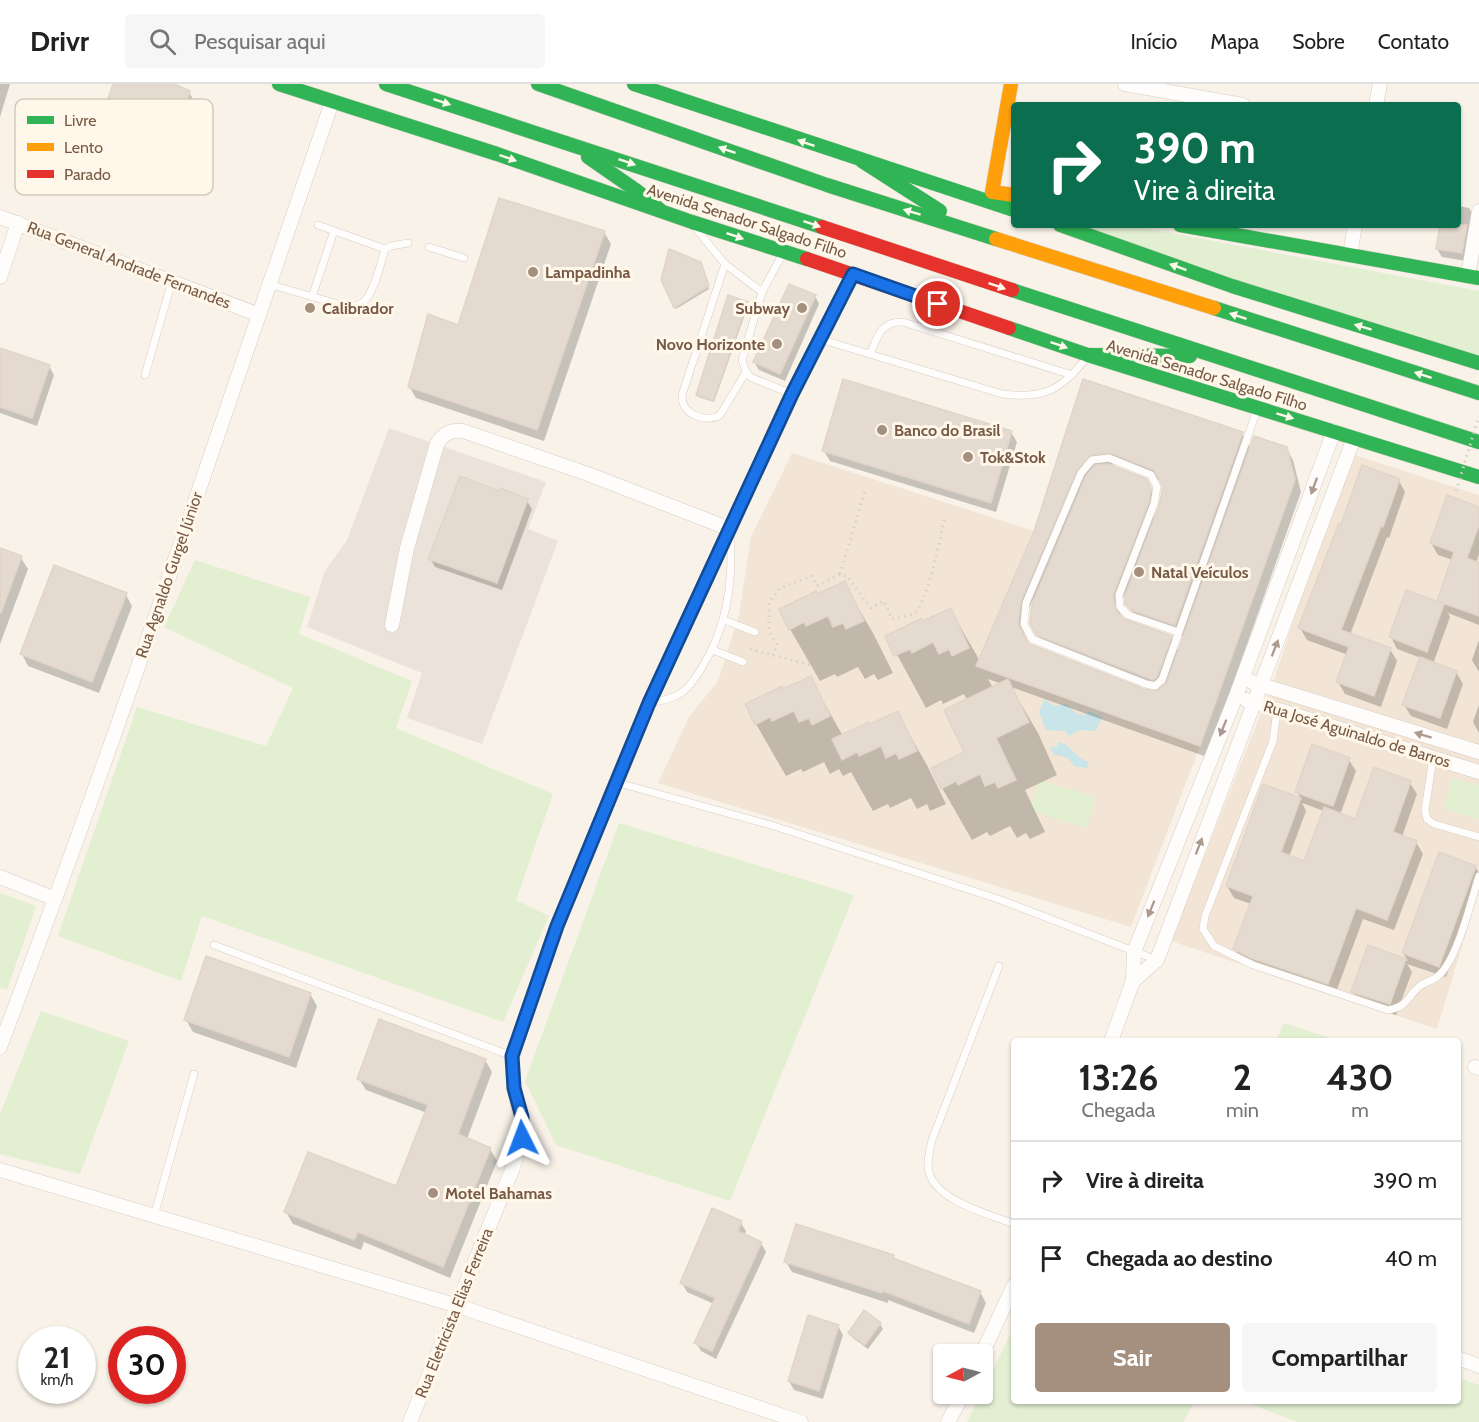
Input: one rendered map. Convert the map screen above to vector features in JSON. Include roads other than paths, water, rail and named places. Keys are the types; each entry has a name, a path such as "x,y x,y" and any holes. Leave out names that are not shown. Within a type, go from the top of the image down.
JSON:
{"main road":[{"name":"Avenida Senador Salgado Filho","path":"279,84 497,154 1088,355 1479,477"},
{"name":"Avenida Senador Salgado Filho","path":"386,84 1479,442"},
{"path":"538,84 827,185 1479,393"},
{"path":"634,84 1011,209"},
{"path":"1008,85 992,192 1011,195"},
{"path":"564,141 637,191 660,210"},
{"path":"861,161 970,230"},
{"path":"1068,228 1232,286 1479,363"},
{"path":"1197,228 1473,277"},
{"path":"1088,355 1212,356"}],"street":[{"path":"1125,84 1226,102"},
{"path":"1377,102 1380,84"},
{"name":"Rua Agnaldo Gurgel Júnior","path":"0,1047 167,583 257,314 332,102"},
{"path":"1473,277 1479,212"},
{"name":"Rua General Andrade Fernandes","path":"0,217 257,314"},
{"path":"0,277 18,224"},
{"path":"1350,255 1354,228"},
{"name":"Rua Eletricista Elias Ferreira","path":"410,1422 512,1170 522,1138 522,1117 514,1088 512,1056 557,926 649,703 792,394 853,274"},
{"path":"393,625 407,548 437,444 442,436 452,430 463,431 588,474 730,529"},
{"path":"1112,1038 1133,981 1134,952 1236,696 1334,431"},
{"path":"1133,981 1157,960 1354,438"},
{"name":"Rua José Aguinaldo de Barros","path":"1242,680 1479,752"},
{"name":"Rua José Aguinaldo de Barros","path":"1236,696 1479,772"},
{"path":"0,877 55,899"},
{"path":"0,1170 458,1306 801,1422"},
{"path":"986,1344 1011,1291"},
{"path":"1461,1359 1479,1366"},
{"path":"948,1422 958,1404"}],"lane":[{"path":"692,222 725,264 762,292"},
{"path":"318,225 385,249"},
{"path":"312,297 334,231"},
{"path":"268,284 345,306 354,306 363,303 370,296 385,249 408,243"},
{"path":"429,247 464,258"},
{"path":"783,253 762,292 742,360 750,377 792,394"},
{"path":"725,264 681,402 687,411 704,419 715,418 720,415 746,372"},
{"path":"144,375 172,281"},
{"path":"870,354 885,326 894,322 903,322 1072,375"},
{"path":"820,339 1002,394 1024,397 1043,394 1061,385 1088,355"},
{"path":"1178,632 1128,615 1120,607 1119,595 1154,504 1156,487 1151,475 1109,458 1092,460 1081,473 1026,603 1024,624 1032,639 1155,686 1162,680 1257,408"},
{"path":"649,703 677,696 692,683 713,650 724,620 730,590 730,529"},
{"path":"724,620 755,632"},
{"path":"713,650 743,662"},
{"path":"1276,710 1273,741 1205,916 1203,929 1214,946 1253,965 1388,1010 1398,1008 1410,999 1420,986 1437,977 1451,960 1479,876"},
{"path":"1433,758 1425,810 1427,819 1434,824 1479,837"},
{"path":"615,782 771,825 990,896 1157,960"},
{"path":"214,945 512,1056"},
{"path":"999,966 932,1140 928,1158 929,1173 937,1188 953,1200 1011,1223"},
{"path":"154,1216 194,1074"}],"water":[{"path":"1044,699 1054,706 1066,704 1077,714 1085,715 1089,711 1102,717 1096,731 1080,730 1069,736 1065,731 1046,730 1039,713"},
{"path":"1059,742 1089,762 1087,768 1074,766 1066,758 1054,755 1050,748 1057,746"}],"place":[{"name":"Lampadinha","path":"533,272"},
{"name":"Calibrador","path":"310,308"},
{"name":"Subway","path":"802,308"},
{"name":"Novo Horizonte","path":"777,344"},
{"name":"Banco do Brasil","path":"882,430"},
{"name":"Tok&Stok","path":"968,457"},
{"name":"Natal Veículos","path":"1139,572"},
{"name":"Motel Bahamas","path":"433,1193"}]}
